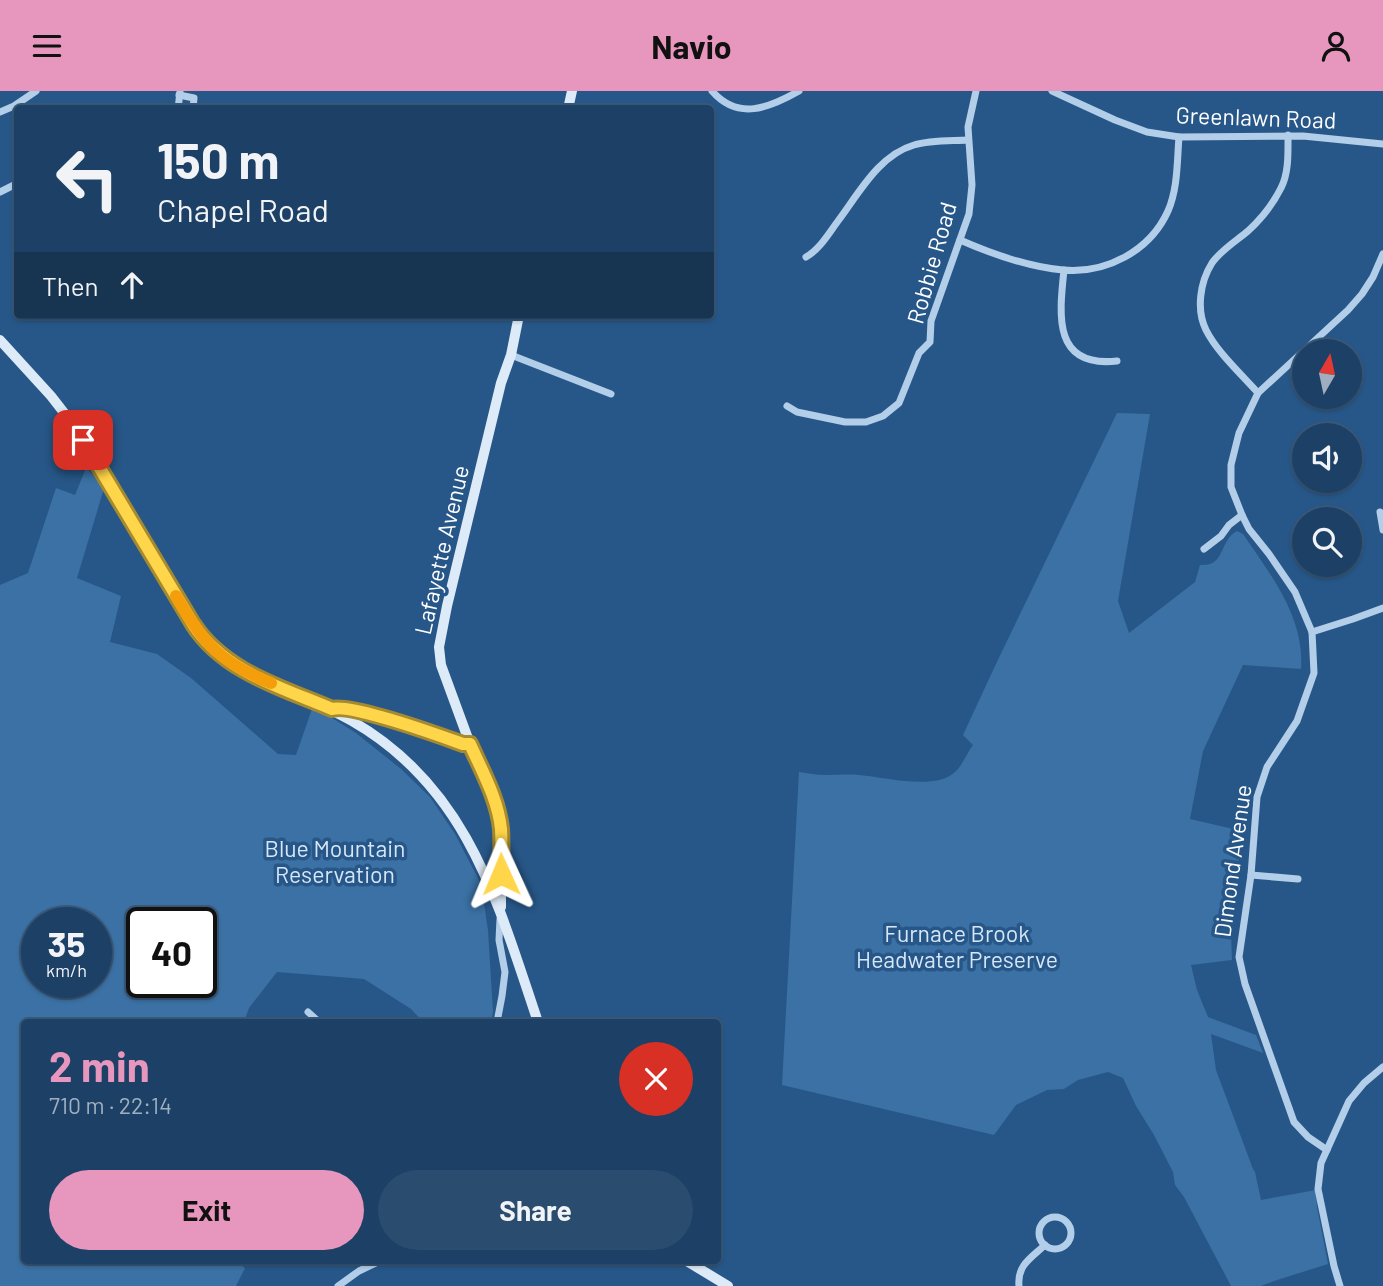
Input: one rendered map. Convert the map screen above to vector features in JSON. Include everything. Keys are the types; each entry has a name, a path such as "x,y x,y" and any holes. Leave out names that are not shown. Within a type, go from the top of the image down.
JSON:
{"street":[{"path":"15,105 36,91"},
{"path":"712,91 727,104 746,109 759,109 777,103 799,91"},
{"name":"Robbie Road","path":"787,406 797,412 845,422 866,422 883,416 899,403 919,353 930,342 931,321 969,214 972,185 968,127 976,91"},
{"name":"Greenlawn Road","path":"1052,91 1147,132 1180,137 1288,135 1383,144"},
{"path":"180,93 194,98 193,105"},
{"path":"1258,393 1212,340 1200,309 1204,282 1213,262 1259,220 1282,187 1288,157 1288,135"},
{"path":"960,240 989,253 1064,270 1094,268 1122,259 1153,235 1168,212 1175,188 1180,137"},
{"path":"806,257 823,241 877,169 893,155 916,144 968,140"},
{"name":"Dimond Avenue","path":"1326,1151 1294,1122 1245,984 1239,957 1251,875 1257,797 1267,767 1297,720 1314,673 1312,632 1295,592 1249,529 1242,515 1231,487 1231,465 1239,433 1258,393 1348,310 1381,265 1383,254"},
{"path":"1064,270 1061,319 1066,341 1078,355 1087,359 1097,362 1117,361"},
{"name":"Lafayette Avenue","path":"500,914 500,828 489,787 441,665 439,647 500,383 511,355 519,319"},
{"path":"0,340 72,423 188,617 206,642 245,671 332,709 365,728 411,765 445,804 466,836 488,881 537,1019"},
{"path":"511,355 611,394"},
{"path":"1380,512 1383,530"},
{"path":"1204,549 1242,515"},
{"path":"1312,632 1383,608"},
{"path":"332,709 339,708 399,722 470,744"},
{"path":"1251,875 1298,879"},
{"path":"498,1019 505,972 499,940 500,914"},
{"path":"308,1012 316,1019"},
{"path":"1340,1286 1318,1189 1321,1163 1349,1101 1364,1083 1383,1067"},
{"path":"1052,1217 1067,1222 1071,1232 1068,1242 1060,1248 1049,1248 1045,1245 1039,1232 1042,1223 1052,1217"},
{"path":"1018,1286 1021,1267 1045,1245"},
{"path":"338,1286 374,1264"},
{"path":"691,1264 728,1286"}],"green space":[{"name":"Furnace Brook Headwater Preserve","path":"1117,413 1150,414 1118,601 1129,633 1195,582 1200,565 1214,562 1227,540 1237,531 1243,534 1284,597 1292,614 1301,650 1301,669 1243,665 1203,751 1190,819 1242,831 1231,933 1232,960 1191,965 1208,1017 1256,1035 1263,1053 1211,1034 1216,1070 1255,1172 1261,1200 1316,1190 1328,1264 1261,1286 1231,1286 1175,1185 1173,1172 1123,1078 1108,1072 1078,1080 1064,1089 1047,1090 1016,1105 994,1135 782,1085 799,772 922,782 946,778 958,769 973,745 963,735"},
{"name":"Blue Mountain Reservation","path":"86,468 105,485 77,578 121,596 110,642 157,654 191,678 278,754 296,755 313,706 356,733 401,769 430,797 455,834 481,884 488,930 492,1019 420,1019 411,1009 364,979 277,972 249,1008 245,1019 21,1019 21,1264 240,1264 245,1268 236,1286 0,1286 0,585 28,573 56,488 75,495"}],"slow traffic":[{"path":"176,596 206,642 230,662 271,683"}],"route":[{"path":"83,440 193,624 217,652 264,680 332,709 339,708 399,722 470,744 497,813 501,874"}]}
